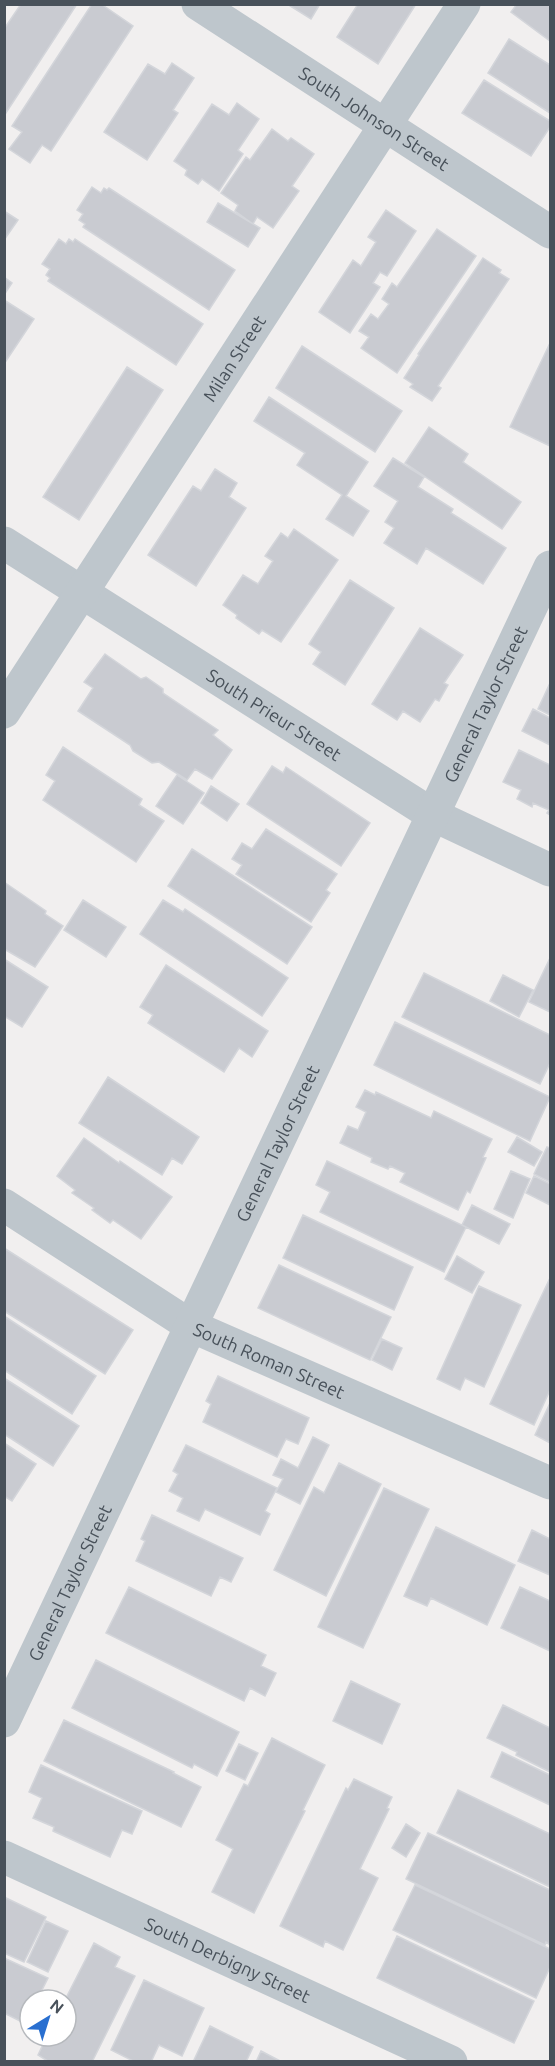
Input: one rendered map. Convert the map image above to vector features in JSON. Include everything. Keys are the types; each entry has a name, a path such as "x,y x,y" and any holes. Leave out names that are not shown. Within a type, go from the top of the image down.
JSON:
{"street":[{"name":"South Johnson Street","path":"198,4 550,232"},
{"name":"Milan Street","path":"4,712 464,4"},
{"name":"South Prieur Street","path":"4,543 433,815 550,870"},
{"name":"General Taylor Street","path":"4,1721 550,567"},
{"name":"South Roman Street","path":"4,1205 191,1326 550,1483"},
{"name":"South Derbigny Street","path":"4,1857 451,2061"}],"building":[{"path":"21,4 77,4 4,116 4,29"},
{"path":"92,4 101,4 133,26 51,151 42,145 30,163 9,149 22,132 12,126"},
{"path":"287,4 320,4 311,19"},
{"path":"358,4 416,4 378,64 337,37"},
{"path":"517,4 550,4 550,41 511,12"},
{"path":"509,39 550,65 550,113 488,73"},
{"path":"172,63 194,78 173,110 178,113 147,160 104,132 148,64 165,74"},
{"path":"484,80 550,121 550,127 531,156 462,113"},
{"path":"237,103 259,119 238,150 243,154 219,191 202,179 198,184 185,175 187,170 174,161 212,104 229,115"},
{"path":"272,129 288,141 291,138 314,154 292,186 299,191 273,228 257,217 253,224 235,211 238,205 221,193 246,157 250,160"},
{"path":"92,187 101,193 104,188 107,190 109,188 235,270 209,310 83,227 85,224 79,220 83,214 77,210"},
{"path":"218,203 260,228 248,247 207,222"},
{"path":"386,210 416,231 387,276 380,272 373,283 380,287 350,333 319,312 353,260 361,266 376,242 368,237"},
{"path":"4,211 18,220 4,240"},
{"path":"437,229 476,256 397,373 361,348 369,337 359,331 371,314 378,319 389,304 382,299 392,283 397,287"},
{"path":"59,239 66,244 69,239 73,242 75,239 203,324 176,365 48,281 50,278 46,275 50,269 42,264"},
{"path":"483,258 501,270 499,273 509,279 438,386 441,388 432,401 410,387 413,384 404,378"},
{"path":"4,277 12,283 4,295"},
{"path":"4,300 34,319 4,364"},
{"path":"550,343 550,446 510,427"},
{"path":"302,346 402,411 375,452 276,388"},
{"path":"127,367 163,390 79,520 43,497"},
{"path":"269,397 368,462 346,496 369,511 353,536 326,519 342,495 297,465 305,453 254,421"},
{"path":"429,427 468,454 463,462 521,502 502,529 405,463"},
{"path":"393,458 424,477 418,487 453,509 451,513 506,548 483,584 426,548 417,564 384,543 394,528 385,522 398,501 374,486"},
{"path":"215,469 237,483 229,497 246,508 196,586 148,555 193,486 201,491"},
{"path":"294,529 338,560 281,642 262,630 259,634 236,618 237,615 223,605 243,575 258,584 273,561 265,556 281,533 288,538"},
{"path":"350,580 394,608 345,685 313,664 321,652 309,644"},
{"path":"420,628 463,655 444,683 448,685 439,701 435,699 420,722 403,711 397,720 372,704"},
{"path":"105,654 141,679 146,677 163,689 163,693 218,730 213,735 232,750 212,779 195,769 187,780 159,762 152,763 133,751 130,745 78,711 93,688 84,682"},
{"path":"550,683 550,715 538,709"},
{"path":"533,709 550,718 550,745 522,731"},
{"path":"63,747 142,799 139,805 164,821 136,862 43,800 55,781 46,775"},
{"path":"519,750 550,765 550,815 547,813 549,810 533,803 532,807 517,799 521,790 503,782"},
{"path":"272,766 283,773 286,767 370,823 341,866 247,804"},
{"path":"177,775 204,793 183,824 156,806"},
{"path":"211,786 239,804 227,821 201,803"},
{"path":"266,829 337,874 326,890 330,893 311,922 236,874 242,865 232,859 242,843 252,849"},
{"path":"192,849 312,927 287,964 168,886"},
{"path":"4,882 46,911 45,914 63,926 35,967 4,949"},
{"path":"83,900 126,927 106,957 64,930"},
{"path":"163,900 183,912 185,909 288,978 262,1016 140,934"},
{"path":"550,958 550,1012 529,1002"},
{"path":"4,959 48,987 22,1027 4,1016"},
{"path":"166,965 268,1031 252,1057 239,1048 224,1072 148,1023 153,1015 140,1007"},
{"path":"424,973 550,1035 550,1063 540,1084 402,1017"},
{"path":"503,975 533,990 519,1017 490,1001"},
{"path":"395,1022 550,1097 530,1141 374,1065"},
{"path":"108,1077 199,1137 182,1164 172,1158 162,1175 79,1123"},
{"path":"365,1090 375,1095 376,1092 431,1118 434,1111 492,1139 470,1193 467,1191 458,1210 400,1182 405,1173 390,1166 388,1169 371,1162 372,1158 340,1143 348,1126 358,1130 366,1112 356,1107"},
{"path":"517,1137 542,1152 534,1166 508,1152"},
{"path":"84,1138 172,1197 141,1239 113,1220 110,1223 92,1210 94,1208 72,1193 75,1190 57,1176"},
{"path":"547,1147 550,1148 550,1182 534,1174"},
{"path":"327,1161 466,1227 444,1272 320,1212 330,1192 316,1185"},
{"path":"511,1171 530,1179 513,1218 494,1209"},
{"path":"534,1176 550,1184 550,1205 526,1193"},
{"path":"472,1205 510,1224 499,1244 462,1225"},
{"path":"303,1215 413,1267 394,1310 283,1258"},
{"path":"4,1248 133,1330 105,1374 4,1311"},
{"path":"457,1256 484,1272 472,1293 445,1279"},
{"path":"279,1265 391,1317 370,1360 258,1308"},
{"path":"550,1278 550,1390 534,1425 490,1404"},
{"path":"479,1286 521,1305 484,1387 465,1378 460,1390 437,1379"},
{"path":"4,1316 96,1376 72,1414 4,1370"},
{"path":"382,1339 402,1348 392,1370 372,1360"},
{"path":"218,1376 309,1418 298,1444 286,1439 277,1457 203,1422 211,1404 206,1401"},
{"path":"4,1378 79,1426 53,1466 4,1434"},
{"path":"550,1403 550,1443 535,1435"},
{"path":"313,1437 329,1445 300,1504 276,1492 283,1479 273,1475 281,1459 298,1468"},
{"path":"4,1443 36,1464 12,1501 4,1496"},
{"path":"186,1445 277,1488 265,1511 270,1514 260,1535 205,1509 199,1521 177,1511 183,1498 169,1491 178,1474 173,1471"},
{"path":"339,1463 381,1484 326,1596 274,1570 314,1487 324,1493"},
{"path":"384,1488 429,1509 363,1648 318,1627"},
{"path":"152,1515 243,1558 231,1582 220,1577 211,1596 136,1561 145,1541 141,1539"},
{"path":"436,1527 515,1565 487,1625 431,1598 427,1606 404,1596"},
{"path":"532,1530 550,1539 550,1575 518,1561"},
{"path":"129,1587 266,1655 261,1666 276,1673 265,1696 250,1688 244,1701 106,1633"},
{"path":"520,1587 550,1601 550,1651 501,1628"},
{"path":"96,1660 239,1732 217,1776 194,1764 192,1768 72,1708"},
{"path":"351,1681 400,1704 382,1744 333,1721"},
{"path":"503,1705 550,1728 550,1772 516,1755 517,1752 487,1738"},
{"path":"64,1720 201,1787 181,1827 44,1761"},
{"path":"272,1738 325,1765 303,1810 305,1811 254,1913 212,1892 233,1849 216,1840 244,1784 248,1786"},
{"path":"239,1744 258,1753 245,1780 226,1771"},
{"path":"502,1752 550,1775 550,1805 491,1777"},
{"path":"41,1765 142,1811 132,1834 122,1830 110,1857 53,1831 54,1827 33,1818 42,1798 29,1792"},
{"path":"354,1779 392,1797 387,1808 389,1809 360,1869 378,1878 343,1950 325,1941 323,1947 280,1926 346,1788 348,1790"},
{"path":"458,1790 550,1834 550,1887 437,1833"},
{"path":"406,1824 420,1833 406,1857 392,1848"},
{"path":"428,1833 550,1890 550,1945 546,1942 545,1945 406,1879"},
{"path":"415,1885 550,1949 550,1967 536,1998 393,1930"},
{"path":"4,1897 46,1917 24,1962 4,1953"},
{"path":"46,1921 68,1931 48,1972 27,1962"},
{"path":"397,1936 534,2001 514,2043 377,1978"},
{"path":"94,1943 120,1957 115,1967 135,1976 92,2062 49,2062 38,2055 41,2048 78,2048 78,1988 71,1988"},
{"path":"4,1958 48,1978 43,1988 18,1988 18,2020 4,2013"},
{"path":"144,1980 204,2008 182,2056 159,2045 151,2062 135,2062 111,2050"},
{"path":"210,2026 253,2047 246,2062 193,2062"},
{"path":"261,2051 282,2062 256,2062"}]}
